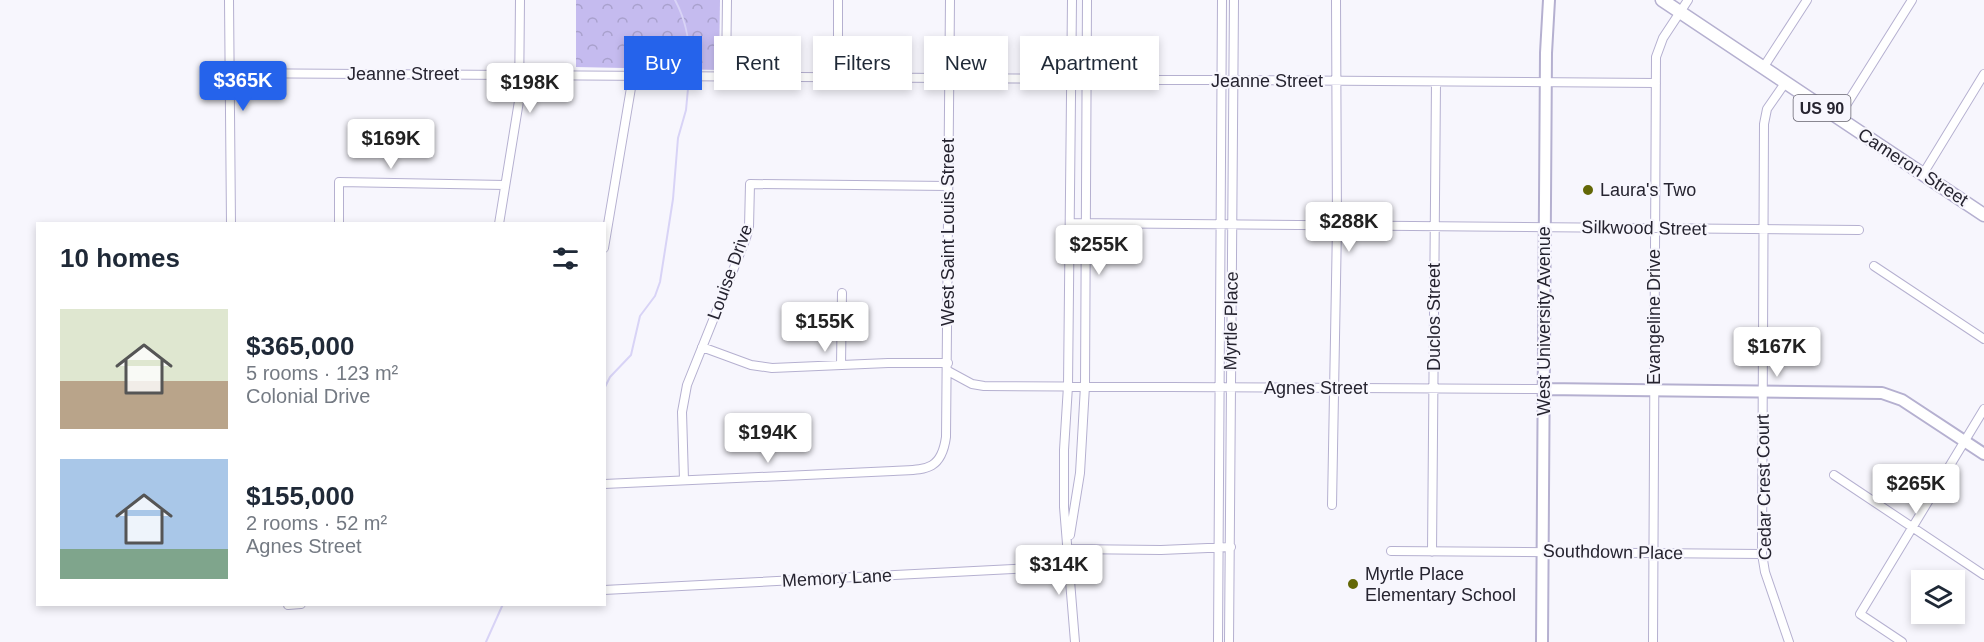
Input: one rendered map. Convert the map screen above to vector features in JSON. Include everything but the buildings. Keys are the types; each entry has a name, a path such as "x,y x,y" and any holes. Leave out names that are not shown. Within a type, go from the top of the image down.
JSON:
{"main road":[{"name":"West University Avenue","path":"1542,642 1546,23 1549,0"},
{"name":"Cameron Street","path":"1662,0 1984,214"},
{"path":"1543,389 1882,393 1902,400 1984,454"}],"street":[{"path":"229,0 231,222"},
{"path":"499,222 519,100 520,0"},
{"path":"727,0 727,36"},
{"path":"838,0 838,36"},
{"name":"West Saint Louis Street","path":"950,0 950,36"},
{"path":"1072,0 1072,36"},
{"path":"1087,0 1087,36"},
{"name":"Myrtle Place","path":"1218,642 1222,0"},
{"name":"Myrtle Place","path":"1229,642 1233,0"},
{"path":"1332,505 1337,226 1336,0"},
{"name":"Evangeline Drive","path":"1653,642 1656,57 1688,0"},
{"path":"1763,68 1807,0"},
{"path":"1838,118 1912,0"},
{"name":"Jeanne Street","path":"230,73 624,76"},
{"path":"1923,174 1984,74"},
{"name":"Jeanne Street","path":"1159,79 1656,83"},
{"name":"Duclos Street","path":"1431,552 1436,82"},
{"name":"Cedar Crest Court","path":"1785,83 1764,117 1762,554 1765,572 1789,642"},
{"path":"606,236 631,90"},
{"name":"West Saint Louis Street","path":"684,480 922,469 938,463 945,449 946,437 950,90"},
{"path":"1071,90 1068,386 1064,450 1064,507 1076,642"},
{"path":"1069,549 1080,473 1085,386 1086,90"},
{"path":"339,222 339,182 505,185"},
{"name":"Louise Drive","path":"684,480 683,399 746,238 749,227 750,184 948,186"},
{"name":"Silkwood Street","path":"1070,223 1859,230"},
{"path":"1874,266 1984,339"},
{"path":"841,365 842,293"},
{"name":"Agnes Street","path":"702,347 758,366 781,368 841,365 948,367 972,384 984,386 1543,389"},
{"path":"1902,642 1860,614 1984,409"},
{"path":"1834,475 1984,575"},
{"path":"606,484 684,480"},
{"path":"1069,549 1161,550 1231,547"},
{"name":"Southdown Place","path":"1391,551 1762,554"},
{"name":"Memory Lane","path":"606,590 1069,566"}],"green space":[{"path":"576,0 720,0 719,36 714,36 714,70 702,70 702,36 624,36 624,68 576,67"}],"waterway":[{"path":"675,0 683,17 687,36"},
{"path":"606,385 610,377 631,355 640,316 655,296 660,282 673,199 678,138 686,110 688,90"},
{"path":"486,642 502,606"}],"place":[{"name":"Laura's Two","path":"1588,190"},
{"name":"Myrtle Place Elementary School","path":"1353,584"}]}
